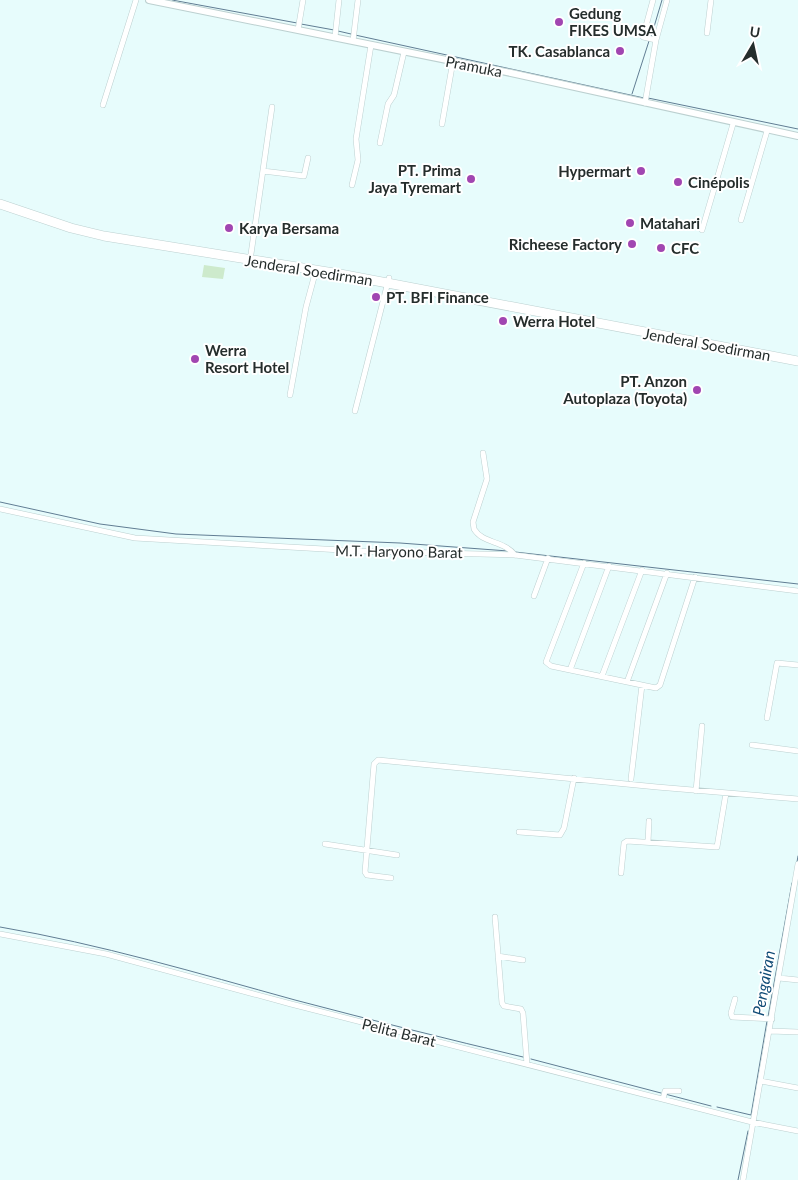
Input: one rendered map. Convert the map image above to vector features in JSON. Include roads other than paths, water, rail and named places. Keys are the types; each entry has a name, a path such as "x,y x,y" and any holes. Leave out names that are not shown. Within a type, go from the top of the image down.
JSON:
{"highway":[{"name":"Jenderal Soedirman","path":"0,198 90,228 251,254 798,361"},
{"name":"Jenderal Soedirman","path":"0,204 89,233 149,244 388,280"},
{"name":"Jenderal Soedirman","path":"582,318 798,355"}],"street":[{"path":"103,106 136,0"},
{"name":"Pramuka","path":"149,0 299,29 354,36 371,45 645,99 733,124 798,136"},
{"path":"299,29 304,0"},
{"path":"335,33 339,0"},
{"path":"354,36 358,0"},
{"path":"653,0 643,37 656,40"},
{"path":"645,99 656,40 667,0"},
{"path":"707,33 711,0"},
{"path":"352,185 358,160 356,140 371,45"},
{"path":"380,143 388,104 394,95 404,52"},
{"path":"442,124 453,61"},
{"path":"251,254 272,107"},
{"path":"702,230 733,124"},
{"path":"742,220 767,131"},
{"path":"263,171 304,176 308,158"},
{"path":"290,395 306,306 316,269"},
{"path":"355,411 388,280"},
{"path":"483,453 487,479 473,522 474,529 493,542 508,546 515,555"},
{"name":"M.T. Haryono Barat","path":"0,509 135,538 359,551 515,555 667,573 798,592"},
{"path":"534,596 548,558"},
{"path":"584,563 546,659 548,665 656,688 660,685 696,577"},
{"path":"570,670 609,566"},
{"path":"602,676 642,570"},
{"path":"627,682 667,573"},
{"path":"768,718 777,663 798,665"},
{"path":"631,779 642,685"},
{"path":"696,791 702,726"},
{"path":"752,745 798,751"},
{"path":"391,878 365,874 376,760 798,799"},
{"path":"519,832 560,835 564,828 574,778"},
{"path":"621,873 624,843 648,842 717,847 726,793"},
{"path":"648,842 649,821"},
{"path":"325,844 397,854"},
{"path":"743,1180 752,1122 795,899 798,864"},
{"path":"495,917 502,1004 518,1008 523,1013 527,1064"},
{"name":"Pelita Barat","path":"0,934 113,956 291,1004 752,1122 798,1131"},
{"path":"498,956 523,960"},
{"path":"779,978 798,980"},
{"path":"735,999 731,1013 732,1017 772,1019"},
{"path":"770,1031 798,1032"},
{"path":"761,1081 798,1088"},
{"path":"663,1098 665,1091 679,1090"}],"waterway":[{"path":"172,0 297,23"},
{"path":"651,37 662,0"},
{"path":"301,24 334,30"},
{"path":"338,31 351,34"},
{"path":"355,35 644,98"},
{"path":"632,94 649,41"},
{"path":"648,98 798,129"},
{"path":"0,502 100,524 176,534 400,543 508,551"},
{"path":"515,552 798,584"},
{"name":"Pengairan","path":"797,862 798,856"},
{"name":"Pengairan","path":"768,1017 792,883"},
{"path":"0,927 111,950 324,1007 523,1057"},
{"name":"Pengairan","path":"717,1107 751,1115 767,1021"},
{"path":"531,1059 661,1093"},
{"path":"665,1094 711,1106"},
{"name":"Pengairan","path":"738,1180 748,1131"}],"place":[{"name":"Gedung FIKES UMSA","path":"559,22"},
{"name":"TK. Casablanca","path":"620,51"},
{"name":"Hypermart","path":"641,171"},
{"name":"PT. Prima Jaya Tyremart","path":"471,179"},
{"name":"Cinépolis","path":"678,182"},
{"name":"Matahari","path":"630,223"},
{"name":"Karya Bersama","path":"229,228"},
{"name":"Richeese Factory","path":"632,244"},
{"name":"CFC","path":"661,248"},
{"name":"PT. BFI Finance","path":"376,297"},
{"name":"Werra Hotel","path":"503,321"},
{"name":"Werra Resort Hotel","path":"195,359"},
{"name":"PT. Anzon Autoplaza (Toyota)","path":"697,390"}]}
